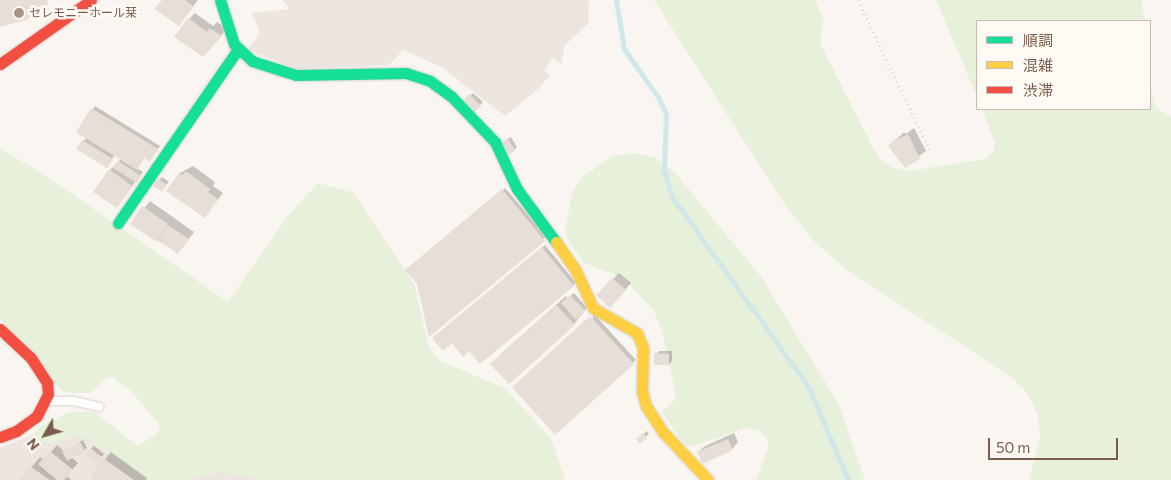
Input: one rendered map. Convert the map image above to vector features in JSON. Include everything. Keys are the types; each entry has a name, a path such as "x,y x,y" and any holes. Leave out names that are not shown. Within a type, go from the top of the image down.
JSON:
{"street":[{"path":"0,64 91,0"},
{"path":"220,0 238,49 252,61 296,75 406,72 430,80 451,96 495,142 517,190 575,269 593,308 637,333 643,348 642,390 646,406 663,432 708,480"},
{"path":"118,223 238,49"},
{"path":"0,329 19,344 42,372 47,383 46,401 27,424 0,437"}],"lane":[{"path":"46,401 74,401 99,407"}],"path":[{"path":"858,0 930,151"}],"shaded area":[{"path":"282,0 589,0 588,24 565,45 561,64 553,58 544,70 550,75 539,88 505,116 443,68 403,50 389,65 297,69 248,50 260,32 252,13 290,9"},
{"path":"33,435 35,441 49,443 81,435 148,480 0,480 0,448"},
{"path":"222,472 244,474 266,480 184,480"}],"green space":[{"path":"654,0 815,0 824,21 820,43 874,150 883,162 894,168 909,171 985,159 993,153 995,144 982,110 1151,110 1151,88 1157,109 1171,117 1171,480 1029,480 1040,436 1038,415 1028,394 1010,376 847,270 815,242 785,205"},
{"path":"936,0 1141,0 1145,20 976,20 976,95"},
{"path":"0,148 46,176 228,302 287,217 318,183 354,193 414,284 429,348 440,361 506,389 551,439 565,480 266,480 222,472 184,480 148,480 81,435 49,444 35,441 33,435 39,427 70,412 94,412 138,446 157,434 160,425 131,391 112,377 105,379 91,393 63,392 0,319"},
{"path":"635,153 656,158 675,173 762,278 839,405 865,480 756,480 769,445 766,437 758,430 746,428 690,447 682,442 662,412 675,400 675,390 662,332 654,311 625,279 584,263 568,240 565,230 572,194 581,178 613,156"}],"building":[{"name":"セレモニーホール栞","path":"0,0 47,0 48,5 26,20 0,27"},
{"path":"162,0 185,0 193,6 179,26 154,9"},
{"path":"188,18 207,32 209,28 222,36 203,57 174,37"},
{"path":"469,94 481,106 475,112 464,100"},
{"path":"91,108 158,149 150,162 144,158 137,170 76,132"},
{"path":"908,134 920,159 905,168 888,146 897,137 899,139"},
{"path":"508,139 515,151 508,155 501,143"},
{"path":"82,140 113,159 107,168 76,149"},
{"path":"118,161 141,176 137,183 113,168"},
{"path":"109,169 132,186 117,208 93,192"},
{"path":"186,171 210,189 208,192 218,199 205,218 166,191 179,173 183,175"},
{"path":"158,179 167,185 162,192 153,186"},
{"path":"502,189 545,241 429,337 417,284 405,270"},
{"path":"142,206 168,224 156,242 130,224"},
{"path":"168,225 189,239 178,254 158,240"},
{"path":"542,247 574,286 480,364 469,351 463,357 452,343 443,351 432,338"},
{"path":"612,278 626,290 610,308 596,295"},
{"path":"570,295 585,311 576,320 561,303"},
{"path":"556,305 575,325 509,384 490,364"},
{"path":"590,316 634,364 555,435 512,387"},
{"path":"654,353 669,354 669,365 654,365"},
{"path":"643,433 647,438 640,444 636,439"},
{"path":"728,439 733,450 702,464 697,452"},
{"path":"80,442 85,451 67,461 62,451"},
{"path":"90,448 102,457 96,464 85,456"},
{"path":"50,451 73,470 64,480 57,480 38,464"},
{"path":"103,458 134,480 97,480 91,476"},
{"path":"30,466 50,480 20,480"}],"waterway":[{"path":"616,0 624,49 658,97 666,114 664,171 672,197 809,388 848,480"}],"traffic: fast":[{"path":"220,0 234,44 252,61 296,75 406,73 430,81 451,96 495,142 517,189 556,242"},
{"path":"118,223 238,49"}],"traffic: slow":[{"path":"556,242 575,269 593,308 637,333 643,348 642,391 646,406 663,432 708,480"}],"traffic: jam":[{"path":"0,64 91,0"},
{"path":"0,329 31,358 47,383 48,394 37,416 16,431 0,437"}],"place":[{"name":"セレモニーホール栞","path":"19,13"}]}
